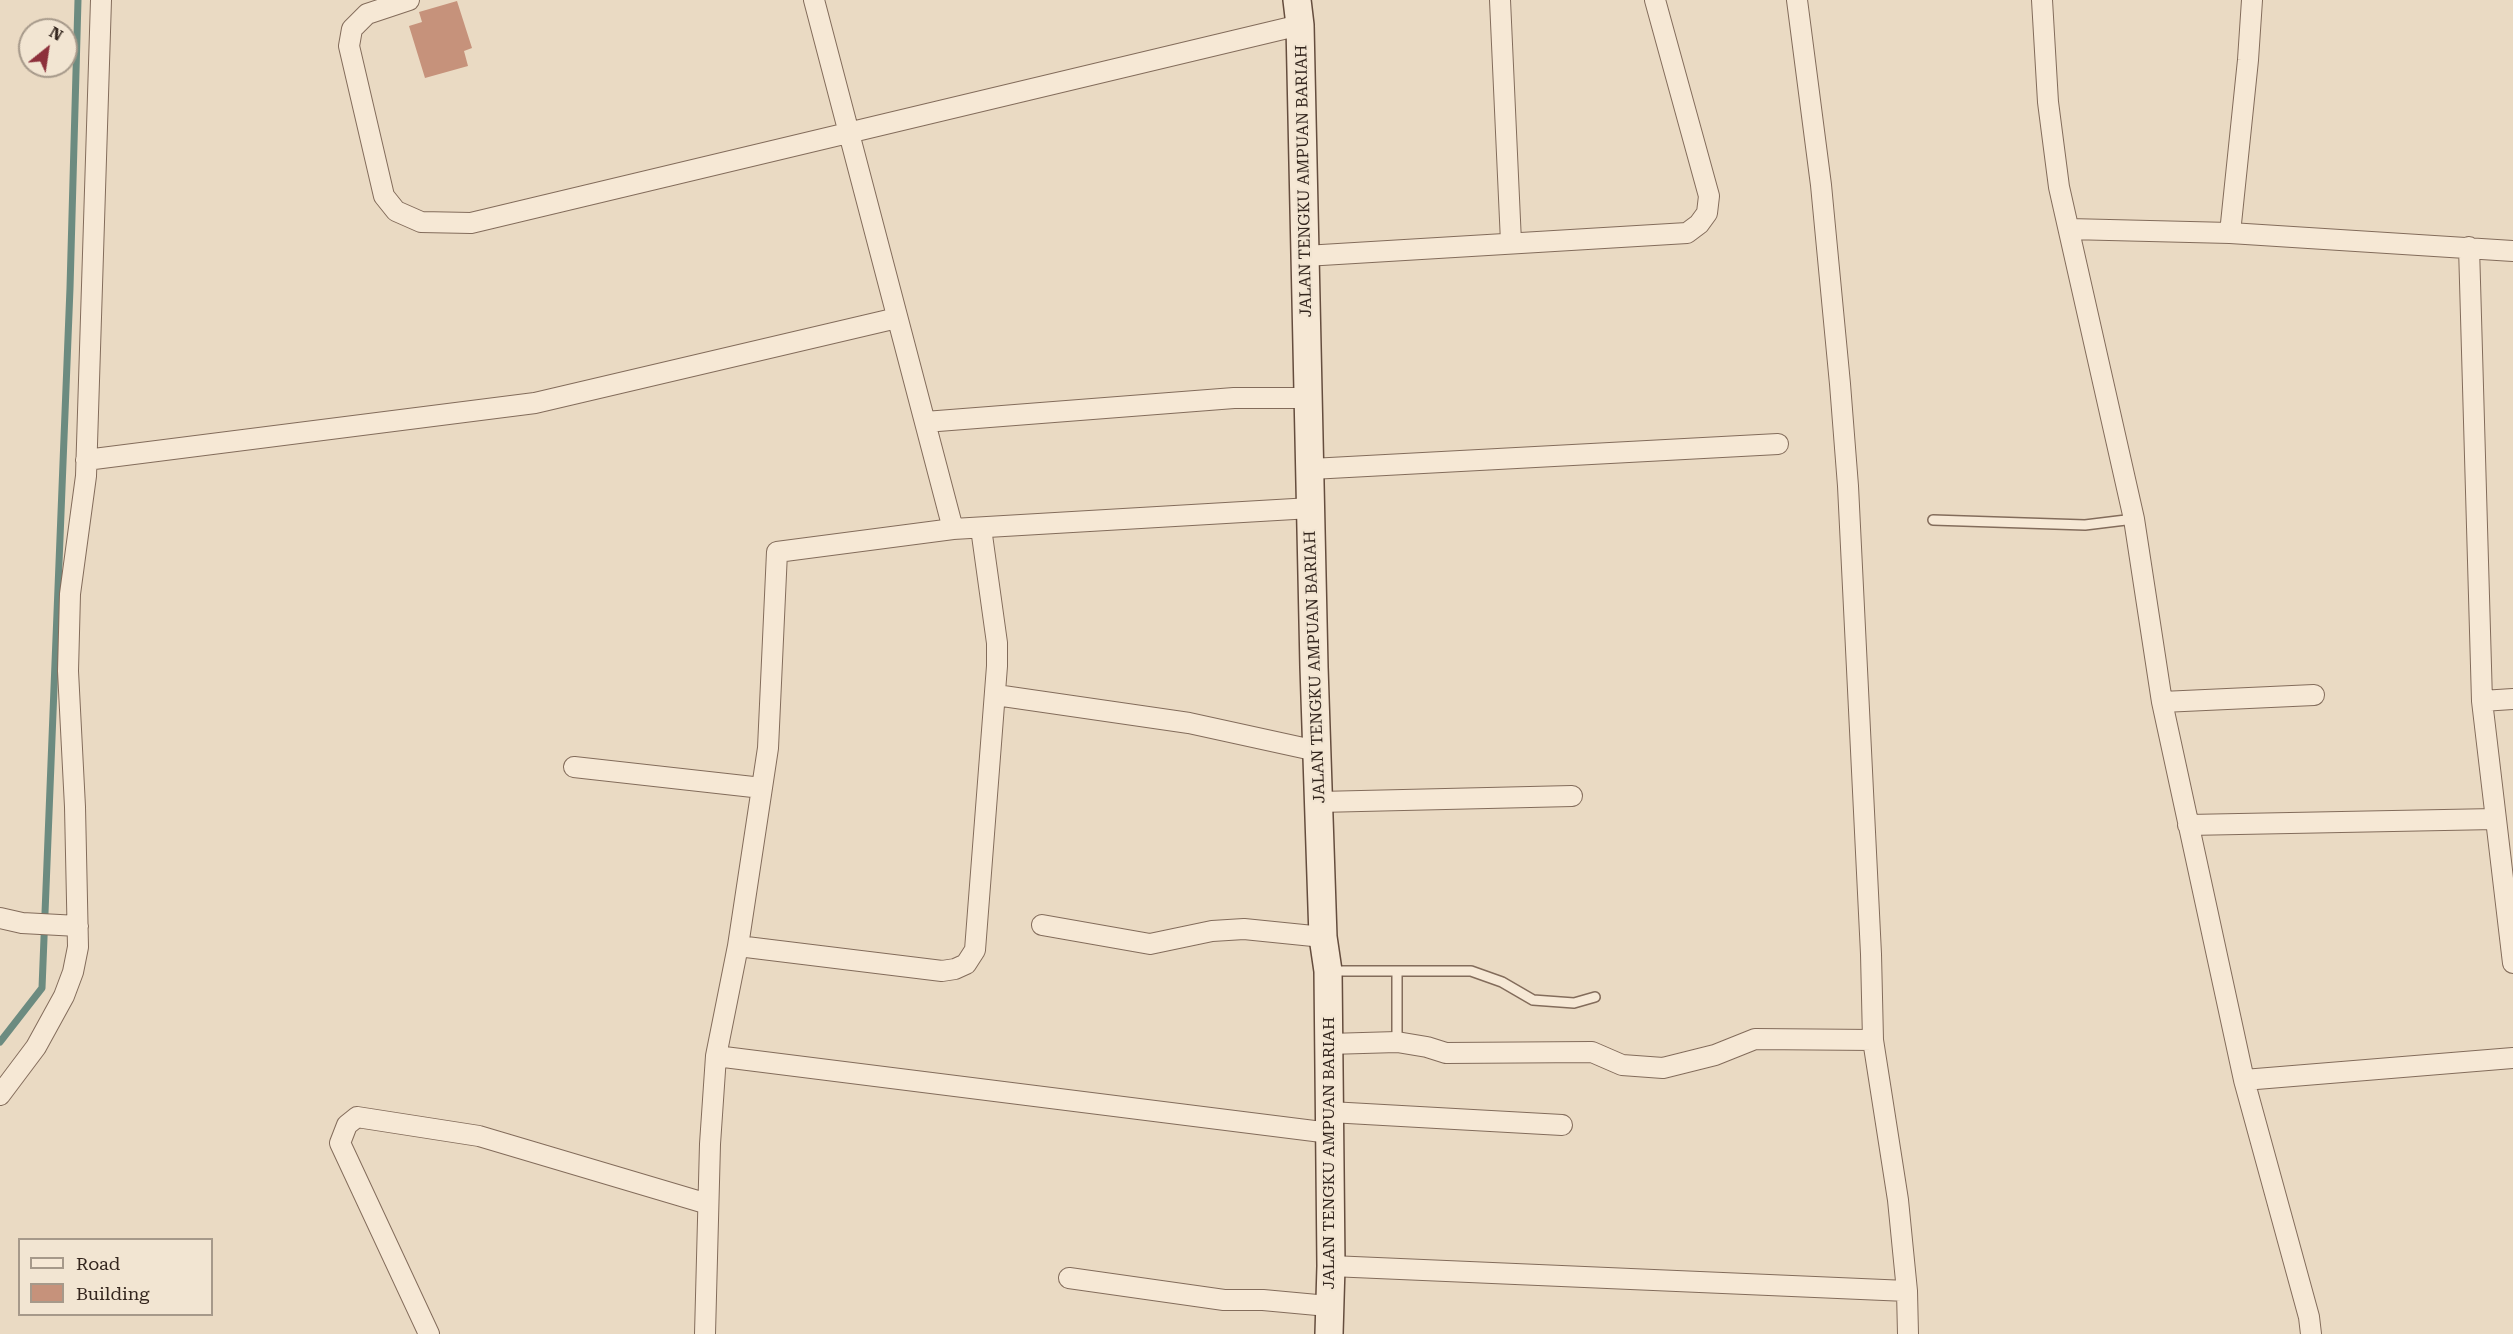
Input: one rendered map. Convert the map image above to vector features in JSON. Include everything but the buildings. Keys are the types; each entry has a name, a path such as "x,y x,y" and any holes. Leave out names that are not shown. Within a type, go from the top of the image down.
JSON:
{"main road":[{"name":"JALAN TENGKU AMPUAN BARIAH","path":"1299,12 1317,752 1323,937 1328,971 1331,1266 1328,1306 1329,1334"}],"street":[{"path":"0,1095 36,1047 64,996 73,972 70,594 86,460 101,0"},
{"path":"410,0 368,14 352,29 349,46 384,196 396,211 422,222 471,224 849,132 1299,12"},
{"path":"814,0 953,530"},
{"path":"1500,0 1511,242"},
{"path":"1305,256 1687,233 1699,224 1707,213 1709,196 1655,0"},
{"path":"1797,0 1821,185 1847,475 1874,1040 1898,1200 1907,1291 1908,1334"},
{"path":"2042,0 2049,113 2059,187 2134,519 2162,702 2244,1080 2309,1317 2311,1334"},
{"path":"2230,233 2252,0"},
{"path":"2070,229 2230,233 2513,251"},
{"path":"2469,247 2482,701 2494,819 2513,963"},
{"path":"86,460 535,403 897,318"},
{"path":"925,422 1234,398 1309,398"},
{"path":"1311,470 1778,444"},
{"path":"705,1334 708,1204 716,1056 738,946 771,722 777,552 953,530 1311,508"},
{"path":"738,946 942,971 966,964 975,950 996,695 997,643 981,528"},
{"path":"2162,702 2314,694"},
{"path":"996,695 1189,723 1317,752"},
{"path":"2482,701 2513,699"},
{"path":"574,767 762,788"},
{"path":"1319,802 1572,796"},
{"path":"2188,825 2494,819"},
{"path":"0,918 22,923 72,926"},
{"path":"1042,925 1150,944 1212,931 1244,930 1323,937"},
{"path":"1329,1044 1397,1042 1446,1053 1592,1052 1622,1065 1663,1068 1715,1055 1755,1039 1874,1040"},
{"path":"716,1056 1330,1123 1562,1125"},
{"path":"2244,1080 2513,1058"},
{"path":"429,1334 340,1143 347,1125 357,1117 479,1136 708,1204"},
{"path":"1331,1266 1907,1291"},
{"path":"1069,1278 1224,1300 1263,1300 1328,1306"}],"lane":[{"path":"1933,520 2085,525 2134,519"},
{"path":"1328,971 1471,971 1502,982 1533,1000 1574,1003 1595,997"},
{"path":"1397,971 1397,1042"}],"waterway":[{"path":"0,1042 42,988 70,288 78,0"}]}
